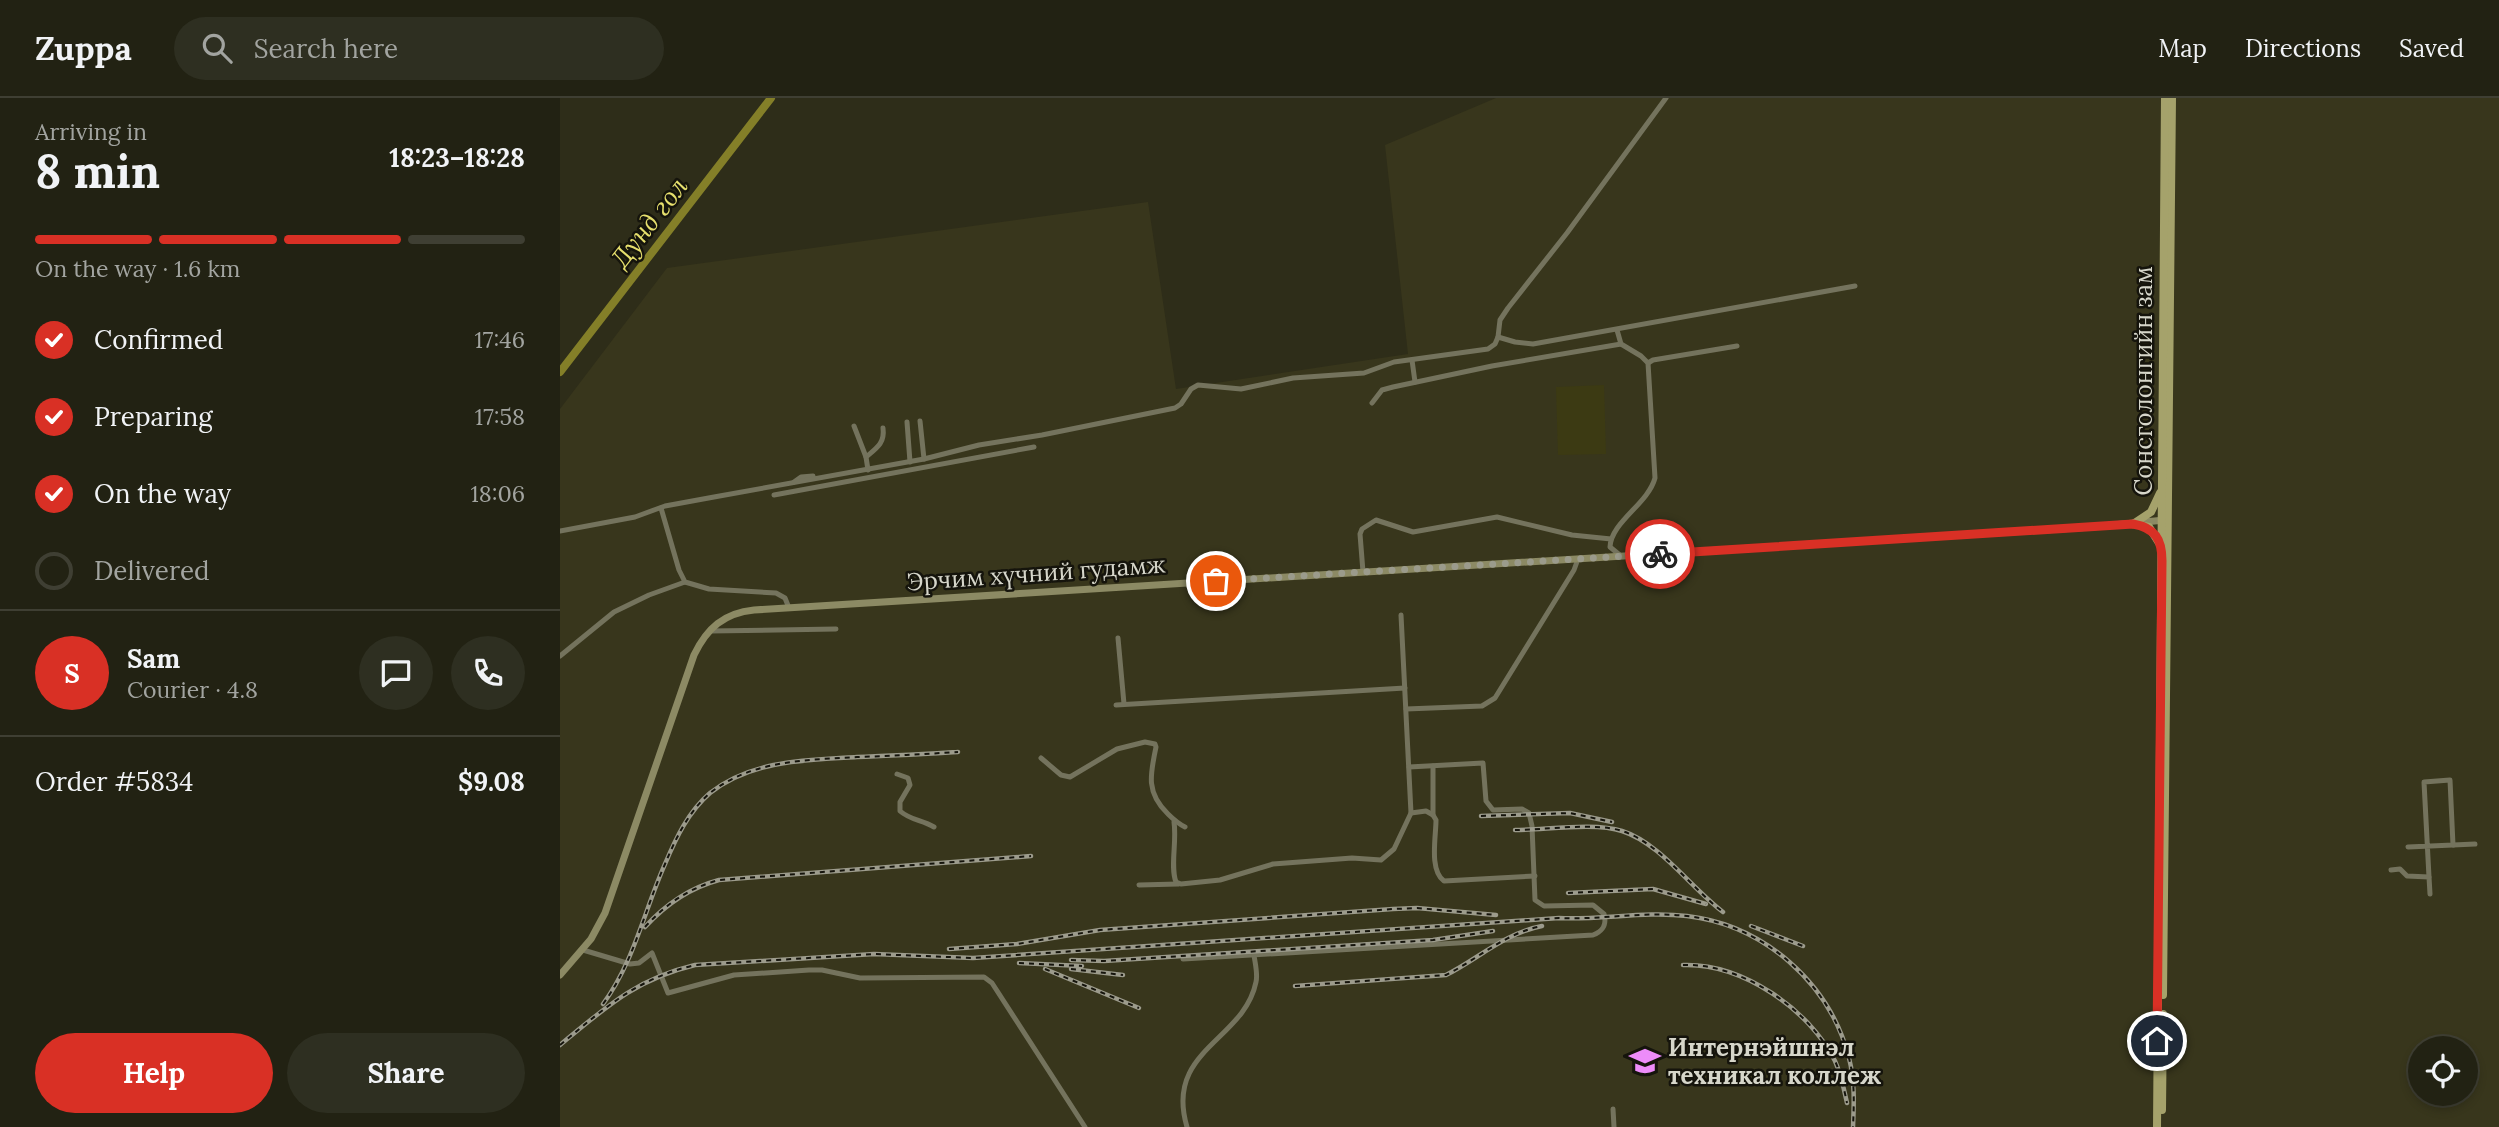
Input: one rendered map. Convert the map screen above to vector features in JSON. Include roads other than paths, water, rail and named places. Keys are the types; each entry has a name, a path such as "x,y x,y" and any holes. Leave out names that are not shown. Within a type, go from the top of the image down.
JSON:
{"main road":[{"name":"Сонсголонгийн зам","path":"2157,1127 2162,549 2165,520 2162,489 2165,98"},
{"name":"Сонсголонгийн зам","path":"2162,1127 2165,520 2172,98"},
{"path":"2133,524 2151,512 2162,489"},
{"name":"Эрчим хүчний гудамж","path":"560,975 596,931 608,904 689,666 699,645 718,622 734,613 2165,520"},
{"path":"2133,524 2149,527 2162,549"}],"street":[{"path":"774,495 960,450 1175,408 1191,389 1198,385 1241,389 1293,378 1364,373 1388,363 1488,349 1495,344 1500,320 1508,308 1666,98"},
{"path":"1498,337 1533,344 1855,286"},
{"path":"1617,330 1621,344"},
{"path":"1372,403 1382,390 1492,366 1621,344 1641,356 1648,363 1655,478 1652,490 1611,539 1611,550 1621,556"},
{"path":"1648,363 1737,346"},
{"path":"1412,360 1415,382"},
{"path":"920,421 924,459"},
{"path":"907,422 910,462"},
{"path":"854,426 866,457 868,472"},
{"path":"866,457 881,444 884,437 883,428"},
{"path":"1023,449 1032,437"},
{"path":"560,531 635,517 661,508 820,478 947,462 1034,447"},
{"path":"947,462 960,450"},
{"path":"783,493 793,483"},
{"path":"661,508 685,582"},
{"path":"1363,572 1360,534 1362,529 1376,520 1413,532 1497,517 1572,535 1611,539"},
{"path":"1406,709 1482,706 1495,698 1574,570 1578,559"},
{"path":"560,656 614,612 685,582 709,589 776,593 785,598 789,608"},
{"path":"1139,885 1220,880 1273,864 1352,858 1381,860 1394,849 1411,813 1401,615"},
{"path":"709,631 836,629"},
{"path":"1118,638 1124,704"},
{"path":"1116,705 1405,688"},
{"path":"1041,758 1061,775 1070,777 1117,749 1145,742 1155,744 1152,779 1154,800 1174,822 1185,827"},
{"path":"1183,959 1593,935 1601,932 1604,927 1604,914 1593,905 1544,906 1535,900 1529,813 1522,809 1493,810 1486,801 1483,763 1409,767"},
{"path":"1433,766 1433,815"},
{"path":"897,774 908,778 910,785 900,802 900,811 908,818 924,821 934,827"},
{"path":"2430,894 2424,782 2450,780 2453,845"},
{"path":"1411,813 1426,811 1436,820 1436,868 1440,879 1444,881 1535,876"},
{"path":"1174,822 1174,876 1176,882 1181,884"},
{"path":"2409,847 2474,844"},
{"path":"2391,870 2400,869 2407,876 2429,877"},
{"path":"583,950 630,964 642,961 652,953 668,993 723,977 809,970 860,978 984,977 992,983 1085,1127"},
{"path":"1187,1127 1182,1098 1184,1085 1197,1059 1251,999 1257,979 1254,955"},
{"path":"1613,1109 1614,1127"}],"waterway":[{"name":"Дунд гол","path":"560,372 771,98"}],"railway":[{"path":"603,1004 631,954 678,835 695,808 710,793 744,774 780,764 818,759 958,752"},
{"path":"1481,816 1570,813 1612,822"},
{"path":"1515,830 1598,827 1622,831 1649,845 1723,912"},
{"path":"645,927 679,898 698,887 719,880 1031,856"},
{"path":"1568,893 1653,889 1706,904"},
{"path":"949,949 1017,944 1100,930 1393,909 1417,908 1496,915"},
{"path":"560,1045 638,986 695,965 874,954 973,958 1559,918 1687,916 1742,931 1790,962 1810,982 1840,1031 1849,1058 1854,1101 1853,1127"},
{"path":"1295,986 1446,975 1504,940 1542,926"},
{"path":"1751,926 1803,946"},
{"path":"1071,960 1104,961 1433,940 1493,931"},
{"path":"1019,963 1082,966"},
{"path":"1683,965 1705,966 1728,972 1750,981 1791,1007 1809,1024 1835,1061 1847,1103"},
{"path":"1045,969 1139,1008"},
{"path":"1071,969 1123,975"}],"place":[{"name":"Интернэйшнэл техникал коллеж","path":"1645,1061"}]}
